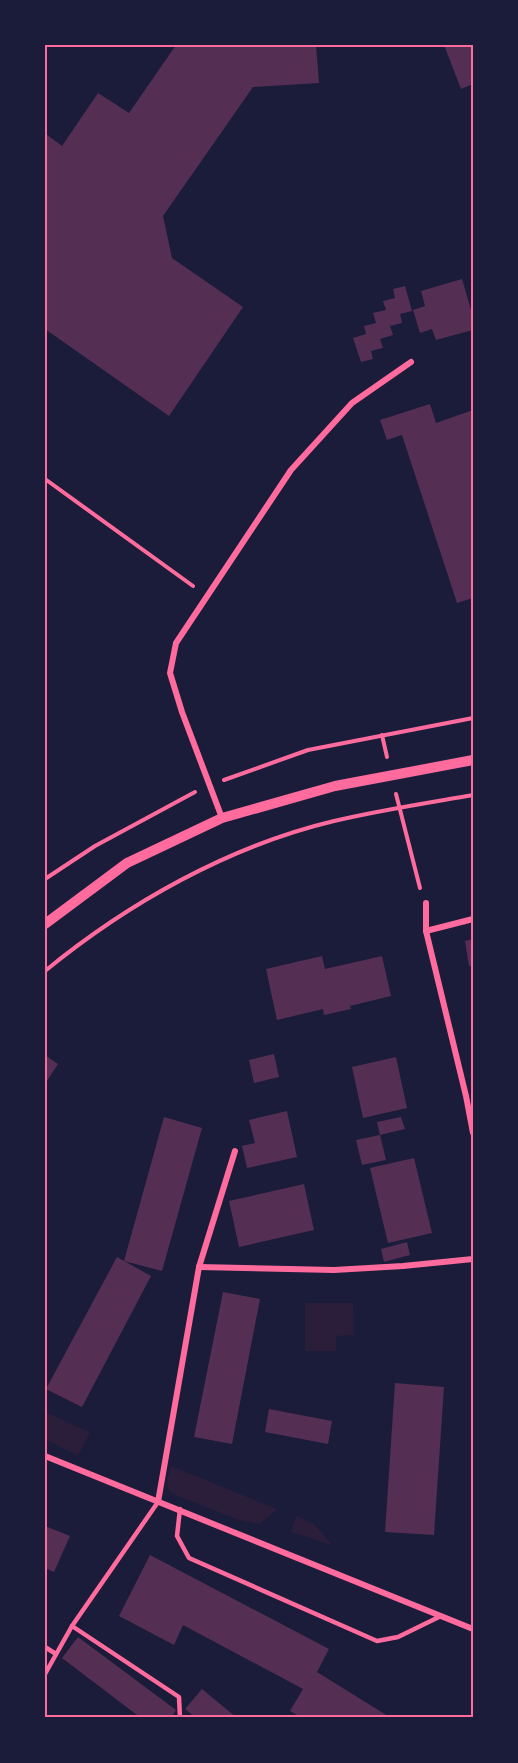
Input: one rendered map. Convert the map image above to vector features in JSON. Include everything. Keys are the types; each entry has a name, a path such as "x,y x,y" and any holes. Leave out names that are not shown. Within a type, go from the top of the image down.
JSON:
{"street":[{"path":"222,818 170,674 176,643 291,470 352,403 411,362"},
{"path":"45,924 127,863 222,818 335,786 473,760"},
{"path":"426,903 426,931 469,1095 473,1133"},
{"path":"426,931 473,919"},
{"path":"158,1502 199,1267 235,1151"},
{"path":"199,1267 334,1270 473,1259"},
{"path":"45,1456 473,1629"}],"lane":[{"path":"45,1674 72,1626 158,1502"},
{"path":"180,1509 177,1536 189,1558 377,1641 398,1638 441,1616"},
{"path":"72,1626 179,1697 180,1718"},
{"path":"45,1647 56,1654"}],"path":[{"path":"45,480 207,597"},
{"path":"45,879 94,846 209,785 308,750 473,718"},
{"path":"382,735 417,881 426,903"},
{"path":"45,971 78,944 139,904 214,864 283,836 333,821 473,795"}],"shaded area":[{"path":"305,1303 353,1303 354,1335 336,1336 336,1351 305,1351"},
{"path":"45,1412 90,1432 78,1456 45,1439"},
{"path":"171,1466 277,1509 260,1524 239,1520 173,1494 167,1485"},
{"path":"296,1516 314,1524 332,1545 291,1532"}],"building":[{"path":"176,45 316,45 319,83 253,87 163,216 172,258 243,307 169,416 45,329 45,136 46,134 62,146 98,93 129,113"},
{"path":"444,45 473,45 473,84 461,89"},
{"path":"462,279 473,317 473,330 436,340 432,329 420,333 413,310 425,306 421,291"},
{"path":"405,286 412,311 400,314 402,323 390,326 393,335 380,339 383,348 371,351 373,359 361,362 353,338 366,334 364,326 376,323 373,313 386,310 383,301 395,298 393,289"},
{"path":"430,404 436,423 473,410 473,598 457,603 402,435 387,440 380,420"},
{"path":"473,939 472,970 469,966 465,941"},
{"path":"322,956 325,969 382,956 391,996 324,1015 323,1009 277,1020 266,969"},
{"path":"274,1054 279,1077 254,1083 249,1060"},
{"path":"45,1055 58,1064 45,1084"},
{"path":"396,1057 407,1108 363,1118 352,1067"},
{"path":"287,1111 297,1157 247,1168 242,1146 255,1143 249,1120"},
{"path":"164,1117 202,1128 162,1271 124,1261"},
{"path":"401,1117 405,1129 380,1135 377,1122"},
{"path":"380,1135 386,1160 362,1165 356,1140"},
{"path":"414,1158 432,1233 388,1243 370,1168"},
{"path":"304,1184 314,1230 239,1247 229,1201"},
{"path":"407,1242 410,1255 384,1262 381,1249"},
{"path":"117,1257 151,1276 82,1407 46,1389"},
{"path":"223,1292 260,1299 232,1444 194,1437"},
{"path":"395,1383 444,1387 434,1535 385,1532"},
{"path":"269,1409 332,1421 328,1444 265,1432"},
{"path":"45,1526 70,1536 54,1572 45,1568"},
{"path":"150,1555 329,1649 317,1672 391,1718 302,1718 290,1711 303,1689 183,1625 174,1645 119,1616"},
{"path":"78,1637 176,1710 171,1718 141,1718 62,1658"},
{"path":"202,1689 237,1718 196,1718 185,1709"}]}
